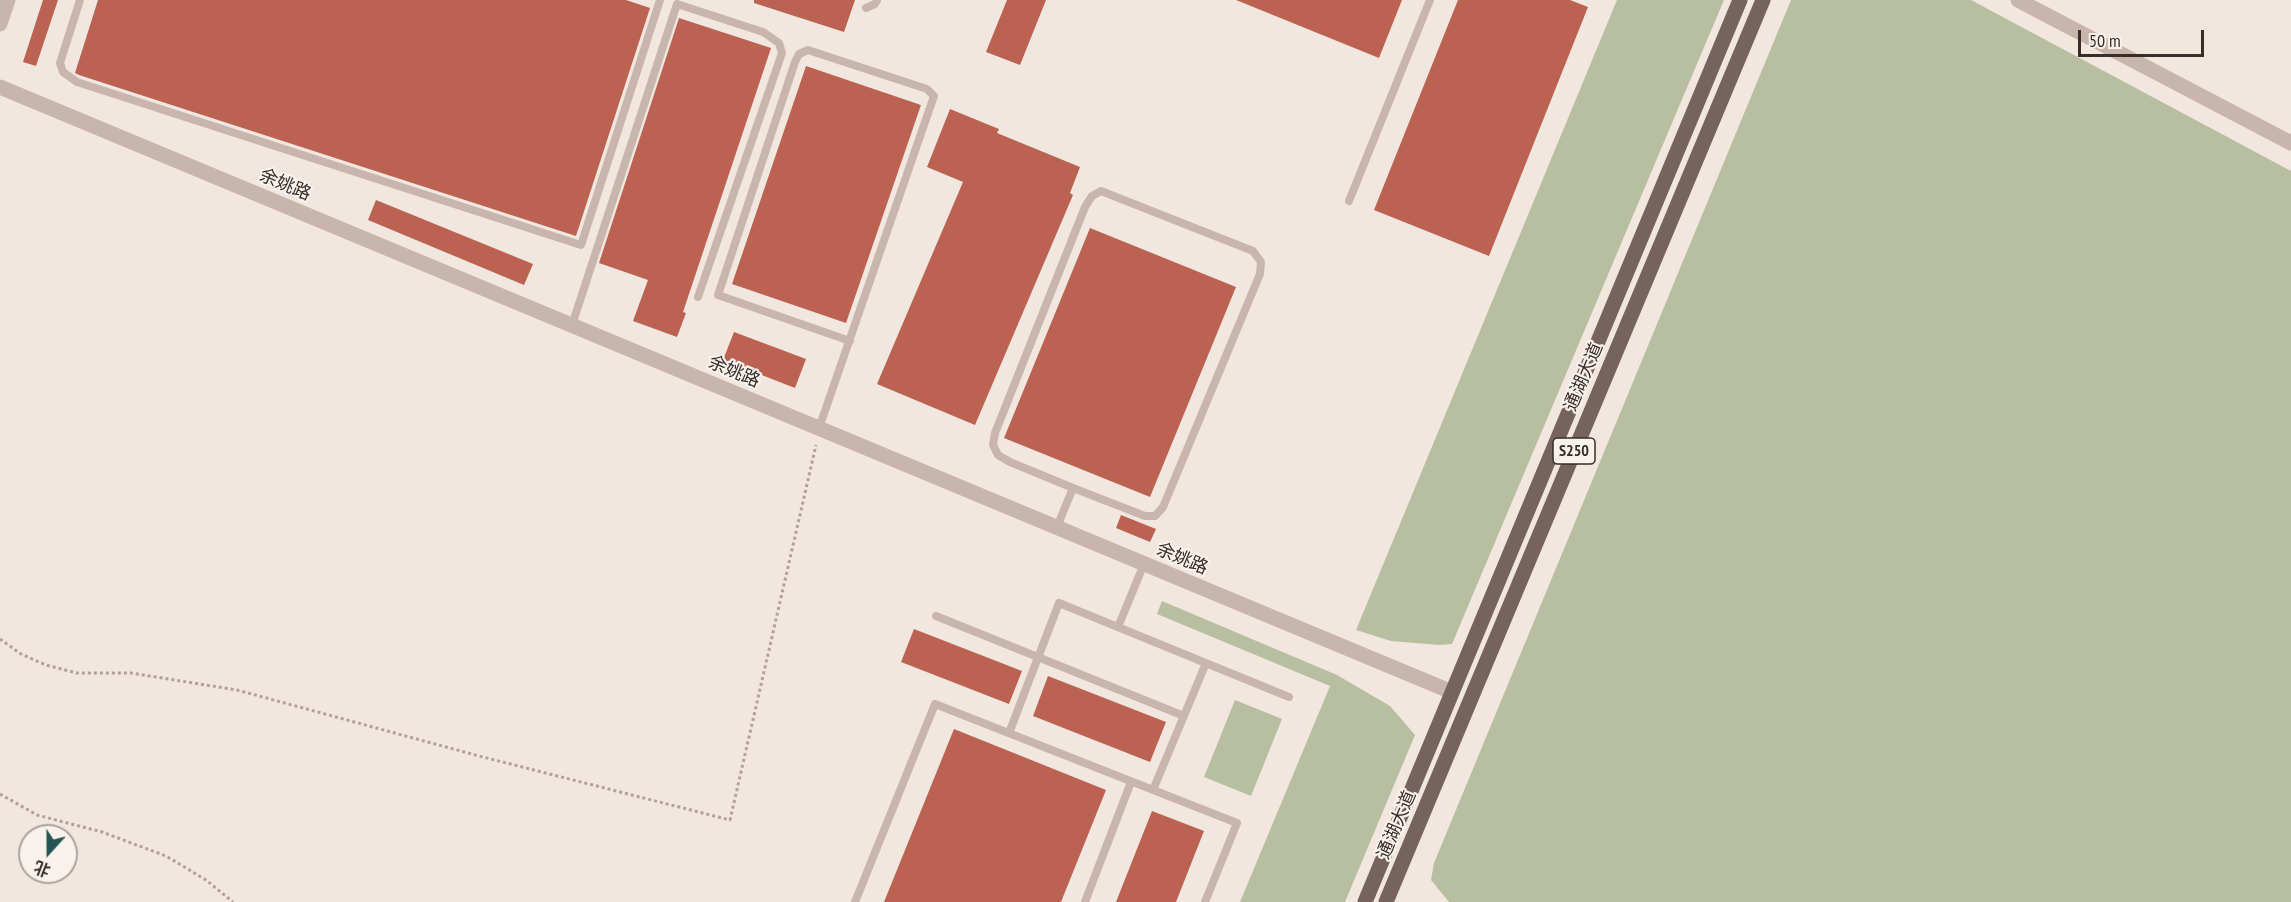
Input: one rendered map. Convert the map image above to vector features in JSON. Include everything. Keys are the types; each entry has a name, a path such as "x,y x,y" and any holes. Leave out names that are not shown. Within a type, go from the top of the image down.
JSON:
{"main road":[{"name":"通湖大道","path":"1365,902 1740,0"},
{"name":"通湖大道","path":"1386,902 1763,0"}],"street":[{"path":"0,24 8,0"},
{"path":"2018,0 2291,143"},
{"name":"余姚路","path":"0,87 1452,692"}],"lane":[{"path":"80,0 60,63 63,72 77,82 580,245 660,0"},
{"path":"866,8 875,4 877,0"},
{"path":"1349,201 1430,0"},
{"path":"572,325 677,4 763,32 779,43 782,53 699,297"},
{"path":"819,428 850,341 934,96 927,89 808,50 799,54 795,63 717,295 850,341"},
{"path":"1101,191 1254,251 1261,262 1260,274 1163,507 1155,516 1145,516 1073,488 1010,462 998,455 993,445 995,433 1085,207 1092,196 1101,191"},
{"path":"1057,527 1073,488"},
{"path":"1119,627 1144,564"},
{"path":"1009,733 1059,603 1289,697"},
{"path":"936,616 1184,716"},
{"path":"1153,790 1206,663"},
{"path":"855,902 935,704 1237,823 1205,902"},
{"path":"1085,902 1131,782"}],"path":[{"path":"0,639 21,654 77,673 131,673 237,690 478,756 730,820 819,428"},
{"path":"0,794 37,815 102,832 166,856 206,880 233,902"}],"green space":[{"path":"1617,0 1724,0 1452,644 1391,641 1356,630"},
{"path":"1791,0 1971,0 2291,171 2291,902 1449,902 1431,880 1434,863"},
{"path":"1162,601 1337,675 1390,706 1415,735 1345,902 1240,902 1330,686 1157,614"},
{"path":"1235,700 1282,719 1251,796 1204,777"}],"building":[{"path":"43,0 58,0 36,66 23,62"},
{"path":"98,0 626,0 650,8 576,236 79,75 75,73"},
{"path":"754,0 855,0 844,32 754,3"},
{"path":"1007,0 1046,0 1020,65 986,52"},
{"path":"1236,0 1402,0 1379,58"},
{"path":"1458,0 1570,0 1588,7 1489,256 1374,210"},
{"path":"679,18 771,48 683,312 686,313 677,337 633,321 648,280 599,263"},
{"path":"806,66 921,105 846,323 732,284"},
{"path":"950,109 999,129 997,133 1080,167 1070,193 1073,195 975,425 877,384 963,182 927,167"},
{"path":"376,200 533,264 524,285 368,220"},
{"path":"1090,228 1236,287 1150,497 1004,438"},
{"path":"734,332 806,359 795,388 723,360"},
{"path":"1121,515 1156,529 1150,542 1116,528"},
{"path":"914,629 1022,671 1009,704 901,662"},
{"path":"1048,676 1166,722 1150,762 1033,716"},
{"path":"954,729 1106,790 1061,902 884,902"},
{"path":"1152,811 1204,831 1176,902 1116,902"}]}
